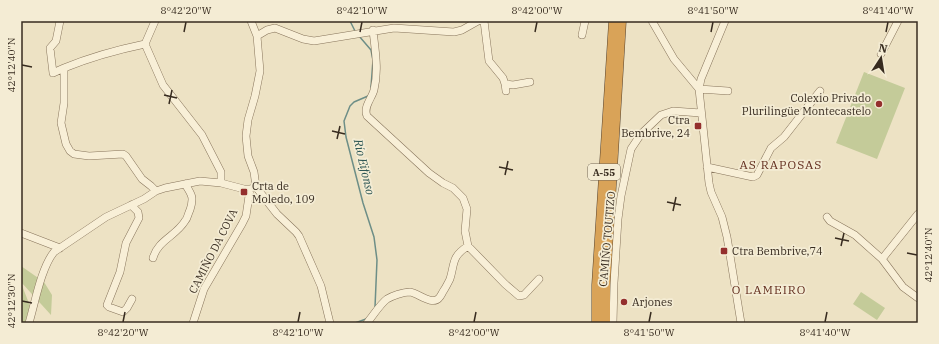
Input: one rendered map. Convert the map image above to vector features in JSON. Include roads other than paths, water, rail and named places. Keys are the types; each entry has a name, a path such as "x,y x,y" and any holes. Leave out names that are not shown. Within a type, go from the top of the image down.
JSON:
{"highway":[{"name":"A-55","path":"597,323 598,278 614,21"},
{"name":"A-55","path":"605,323 605,277 621,21"}],"street":[{"path":"60,21 56,41 50,48 53,73 87,59 115,50 144,44 148,40 155,21"},
{"path":"251,21 257,36 260,71 255,96 249,112 246,136 248,156 254,172 253,188 299,236 321,286 329,322"},
{"path":"257,36 267,30 275,28 309,41 319,41 373,30 394,28 454,32 462,30 478,21"},
{"path":"484,21 488,42 489,61 500,73 505,88 530,82"},
{"path":"582,35 585,21"},
{"path":"652,21 674,59 699,89 728,91"},
{"path":"725,21 701,79 699,89 711,192 722,217 727,238 741,323"},
{"path":"881,54 898,21"},
{"path":"373,30 376,55 375,87 365,113 369,119 425,170 443,183 453,188 463,198 467,209 465,231 468,246 505,284 519,296 524,295 539,278"},
{"path":"144,44 163,85 202,135 221,172 221,183"},
{"path":"64,68 64,103 61,123 64,138 70,151 74,154 89,156 123,154 142,179 156,191"},
{"path":"707,168 753,177 757,175 771,148 784,137 820,91"},
{"name":"CAMIÑO TOUTIZO","path":"613,323 618,219 621,196 631,149 641,134 666,112 701,113"},
{"path":"29,323 42,276 49,258 54,252 106,217 156,191 200,181 221,183 239,188 253,188"},
{"path":"154,258 161,244 178,230 187,218 193,197 185,184"},
{"name":"CAMIÑO DA COVA","path":"194,322 204,289 246,216 253,188"},
{"path":"131,205 138,212 139,218 126,243 120,272 107,304 109,307 123,312 132,299"},
{"path":"882,259 918,214"},
{"path":"827,217 830,221 855,235 882,259 902,287 918,298"},
{"path":"21,233 60,248"},
{"path":"367,323 386,300 400,294 409,292 431,300 436,300 439,298 450,280 452,265 455,258 468,246"}],"waterway":[{"name":"Río Eifonso","path":"350,21 355,31"},
{"name":"Río Eifonso","path":"359,36 371,50 373,60 371,87"},
{"name":"Río Eifonso","path":"368,96 354,102 350,106 344,121 346,137 363,203 374,237 377,260 375,307"},
{"name":"Río Eifonso","path":"355,323 366,319"}],"place":[{"name":"Colexio Privado Plurilingüe Montecastelo","path":"879,104"},
{"name":"Ctra Bembrive, 24","path":"698,126"},
{"name":"Crta de Moledo, 109","path":"244,192"},
{"name":"Ctra Bembrive,74","path":"724,251"},
{"name":"Arjones","path":"624,302"}],"district":[{"name":"AS RAPOSAS","path":"781,165"},
{"name":"O LAMEIRO","path":"769,290"}]}
